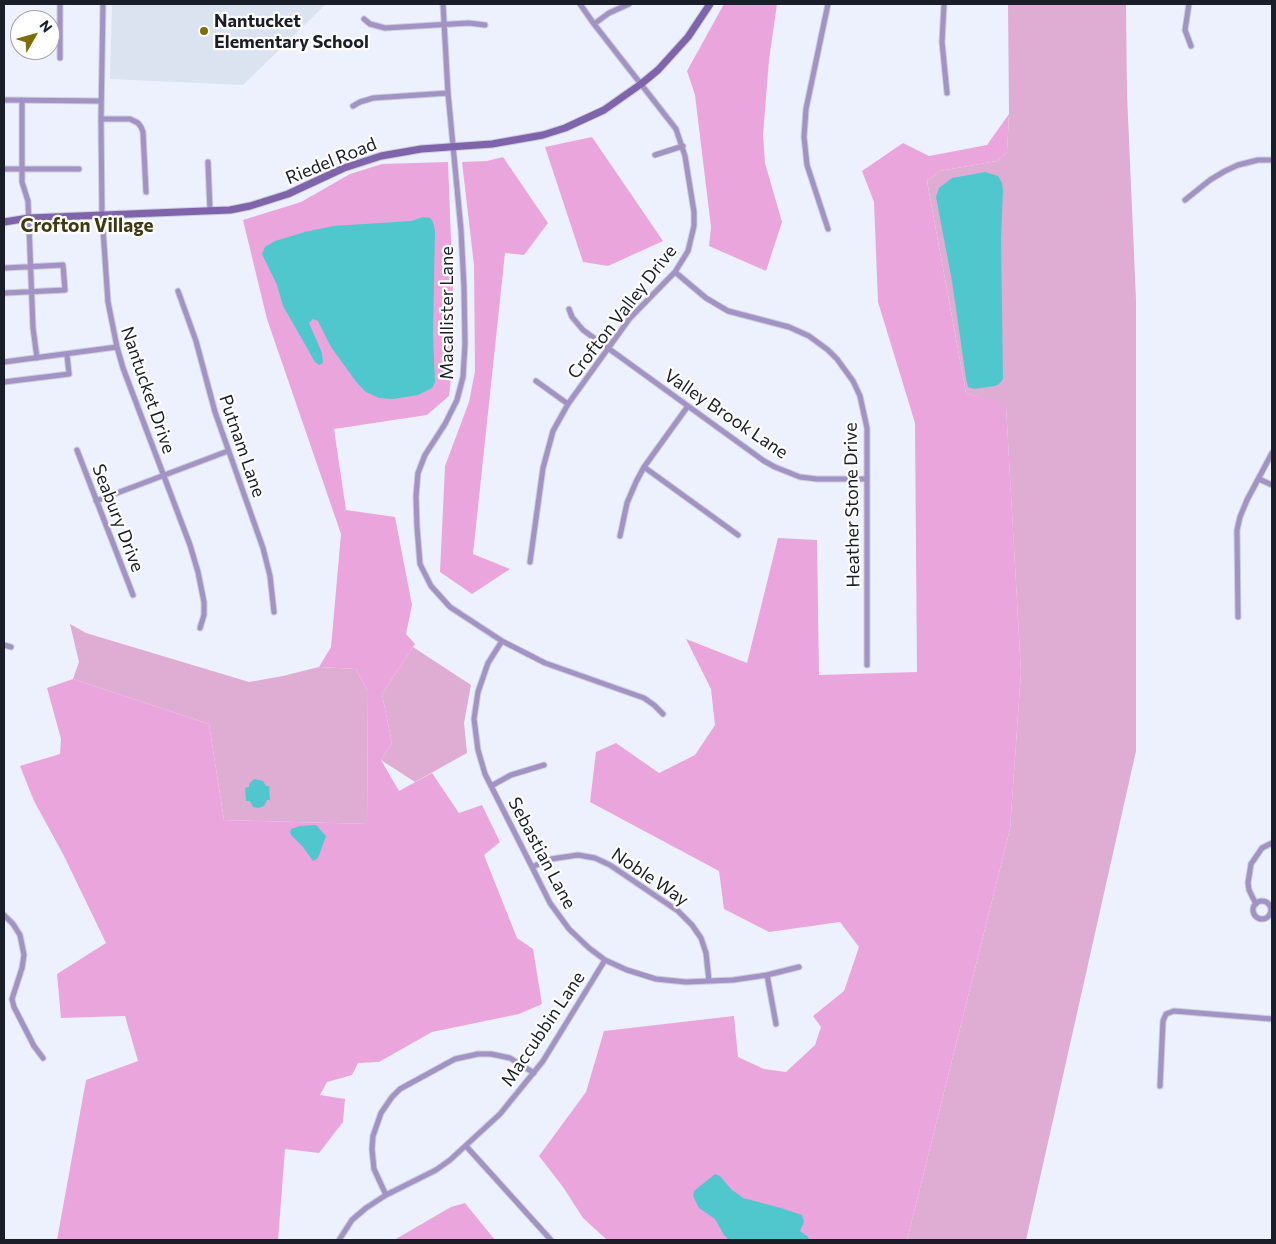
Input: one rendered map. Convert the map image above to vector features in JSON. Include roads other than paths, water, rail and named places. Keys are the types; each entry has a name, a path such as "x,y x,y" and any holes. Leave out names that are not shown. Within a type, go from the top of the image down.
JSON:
{"street":[{"name":"Nantucket Drive","path":"103,4 101,100 102,215 108,302 117,347 190,545 198,572 204,602 204,614 200,628"},
{"name":"Macallister Lane","path":"443,4 452,147 464,287 463,377 452,412 430,445 421,464 417,484 418,552 424,575 439,597 450,607 502,641 545,664 644,698 663,714"},
{"name":"Crofton Valley Drive","path":"530,562 545,454 553,431 568,404 638,308 675,272 688,251 694,226 694,212 683,146 673,124 580,4"},
{"path":"594,24 609,13 629,4"},
{"name":"Riedel Road","path":"4,222 29,218 210,211 250,206 288,194 344,168 399,151 492,144 558,130 604,110 658,70 688,37 710,4"},
{"path":"828,4 806,109 804,137 807,165 828,229"},
{"path":"944,4 942,42 947,93"},
{"path":"1189,4 1186,30 1191,46"},
{"path":"364,20 370,24 386,28 468,22 485,25"},
{"path":"353,106 373,98 448,93"},
{"path":"4,100 101,100"},
{"path":"22,100 21,168 22,182 28,201 33,328 37,358"},
{"path":"101,119 130,119 141,127 143,132 146,192"},
{"path":"655,155 683,146"},
{"path":"1185,200 1210,180 1238,165 1258,160 1272,160"},
{"path":"208,162 210,211"},
{"path":"4,169 79,168"},
{"path":"4,268 63,265 65,290 4,293"},
{"name":"Heather Stone Drive","path":"675,272 706,298 722,308 743,316 798,331 818,342 837,359 853,381 862,404 867,428 867,665"},
{"name":"Putnam Lane","path":"178,290 196,341 215,412 263,548 270,576 274,612"},
{"name":"Valley Brook Lane","path":"569,309 577,324 764,461 788,473 816,479 867,479"},
{"path":"4,362 117,347"},
{"path":"4,382 69,374 67,355"},
{"path":"536,381 568,404"},
{"path":"620,536 631,492 644,467 688,406"},
{"name":"Seabury Drive","path":"77,450 132,596"},
{"path":"96,502 228,451"},
{"path":"1238,617 1237,530 1247,500 1272,453"},
{"path":"644,467 738,535"},
{"path":"1259,479 1272,485"},
{"name":"Sebastian Lane","path":"502,641 484,672 474,710 478,750 485,774 550,903 561,919 580,940 605,960 627,970 656,979 686,982 733,980 767,975 799,967"},
{"path":"4,645 11,646"},
{"path":"491,786 511,775 544,765"},
{"path":"1256,904 1249,890 1248,883 1251,864 1262,848 1272,843"},
{"name":"Noble Way","path":"532,867 551,859 578,855 595,858 610,865 678,911 692,925 701,938 706,953 710,981"},
{"path":"4,916 13,924 20,935 24,955 12,999 14,1007 34,1046 43,1058"},
{"name":"Maccubbin Lane","path":"339,1240 346,1228 359,1213 386,1195 436,1170 466,1146 500,1114 534,1073 605,960"},
{"path":"767,975 776,1024"},
{"path":"1160,1086 1163,1021 1169,1012 1272,1019"},
{"path":"386,1195 378,1180 373,1162 373,1136 381,1113 392,1097 400,1090 455,1059 478,1054 491,1054 510,1058 534,1073"},
{"path":"466,1146 551,1240"}],"water":[{"path":"985,172 998,176 1003,190 1001,238 1003,379 995,386 974,389 968,387 966,378 952,281 936,197 939,188 952,178"},
{"path":"423,217 430,218 435,231 433,334 435,383 432,388 418,395 393,399 379,398 366,392 357,383 331,347 318,321 313,319 309,323 322,353 323,363 319,365 315,362 283,306 277,285 262,254 265,247 275,241 305,232 333,226 411,221"},
{"path":"254,779 263,781 266,786 269,786 270,800 267,800 264,806 259,808 253,807 250,801 246,801 245,788 249,787 249,784"},
{"path":"316,825 326,836 318,858 313,861 290,832 291,829 300,826"},
{"path":"715,1174 720,1176 731,1189 743,1198 802,1215 804,1222 800,1231 810,1240 729,1240 715,1219 699,1208 693,1196 694,1191"}],"place":[{"name":"Nantucket Elementary School","path":"204,31"}],"district":[{"name":"Crofton Village","path":"87,226"}]}
